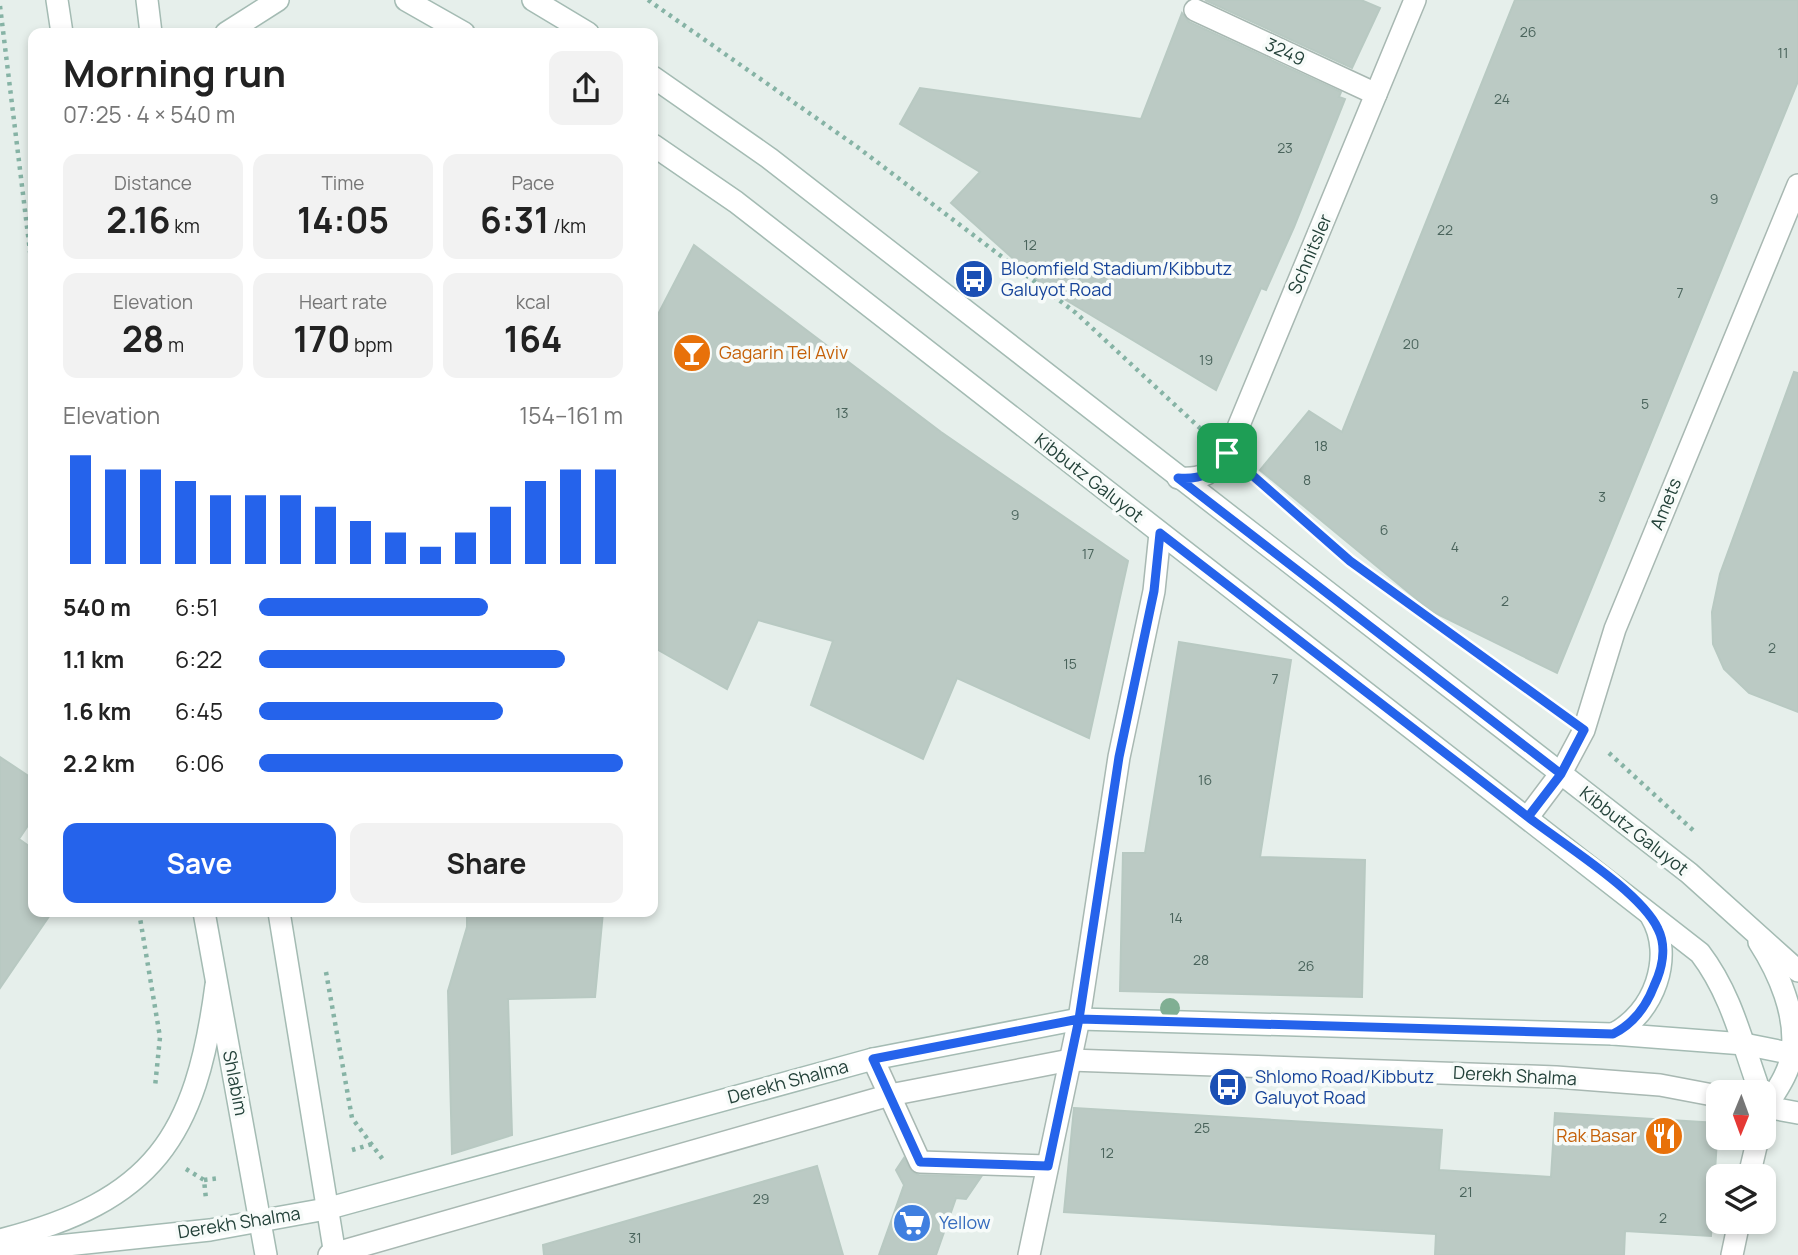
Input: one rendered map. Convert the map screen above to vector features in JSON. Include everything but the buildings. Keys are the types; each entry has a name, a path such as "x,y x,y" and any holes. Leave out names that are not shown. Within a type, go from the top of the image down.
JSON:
{"main road":[{"path":"57,0 61,28"},
{"path":"147,0 150,28"},
{"path":"234,28 278,0"},
{"path":"406,0 455,28"},
{"path":"533,0 580,28"},
{"name":"Schnitsler","path":"1178,478 1198,479 1208,475 1227,453 1415,0"},
{"name":"3249","path":"1195,10 1376,94"},
{"name":"Kibbutz Galuyot","path":"658,80 769,158 1689,873 1798,971"},
{"name":"Kibbutz Galuyot","path":"658,148 736,202 1644,906 1700,953 1718,977 1756,1080"},
{"name":"Amets","path":"1528,817 1561,774 1584,730 1615,629 1798,186"},
{"path":"1029,1255 1079,1019 1119,757 1154,591 1160,533"},
{"path":"1613,1034 1624,1029 1645,1005 1660,970 1663,945 1659,931 1644,906"},
{"name":"Shlabim","path":"205,917 266,1255"},
{"path":"280,917 333,1255"},
{"name":"Kibbutz Galuyot","path":"1747,923 1769,958 1792,1018 1795,1054 1776,1088"},
{"path":"0,1240 37,1230 90,1210 136,1179 160,1154 180,1124 198,1085 208,1044 216,985"},
{"name":"Derekh Shalma","path":"0,1252 30,1252 261,1222 326,1209 873,1059 1079,1019 1613,1034 1744,1045 1795,1054"},
{"path":"873,1059 920,1162 1048,1166"},
{"name":"Derekh Shalma","path":"333,1255 890,1096 1070,1059 1556,1077 1660,1085 1706,1094"},
{"path":"1776,1107 1798,1113"},
{"path":"1732,1255 1737,1234"}],"path":[{"path":"648,0 856,146 1076,313 1227,453 1350,561 1584,730 1696,833"},
{"path":"0,6 28,235"},
{"path":"325,969 352,1118 388,1166 395,1190"}],"place":[{"name":"Bloomfield Stadium/Kibbutz Galuyot Road","path":"974,279"},
{"name":"Gagarin Tel Aviv","path":"692,353"},
{"name":"Shlomo Road/Kibbutz Galuyot Road","path":"1228,1087"},
{"name":"Rak Basar","path":"1664,1136"},
{"name":"Yellow","path":"912,1223"}],"route":[{"path":"1227,453 1208,475 1198,479 1178,478 1561,774 1528,817 1160,533 1154,591 1119,757 1079,1019 873,1059 920,1162 1048,1166 1079,1019 1613,1034 1624,1029 1633,1020 1645,1005 1657,980 1663,945 1659,931 1644,906 1528,817 1561,774 1584,730 1350,561 1227,453"}]}
